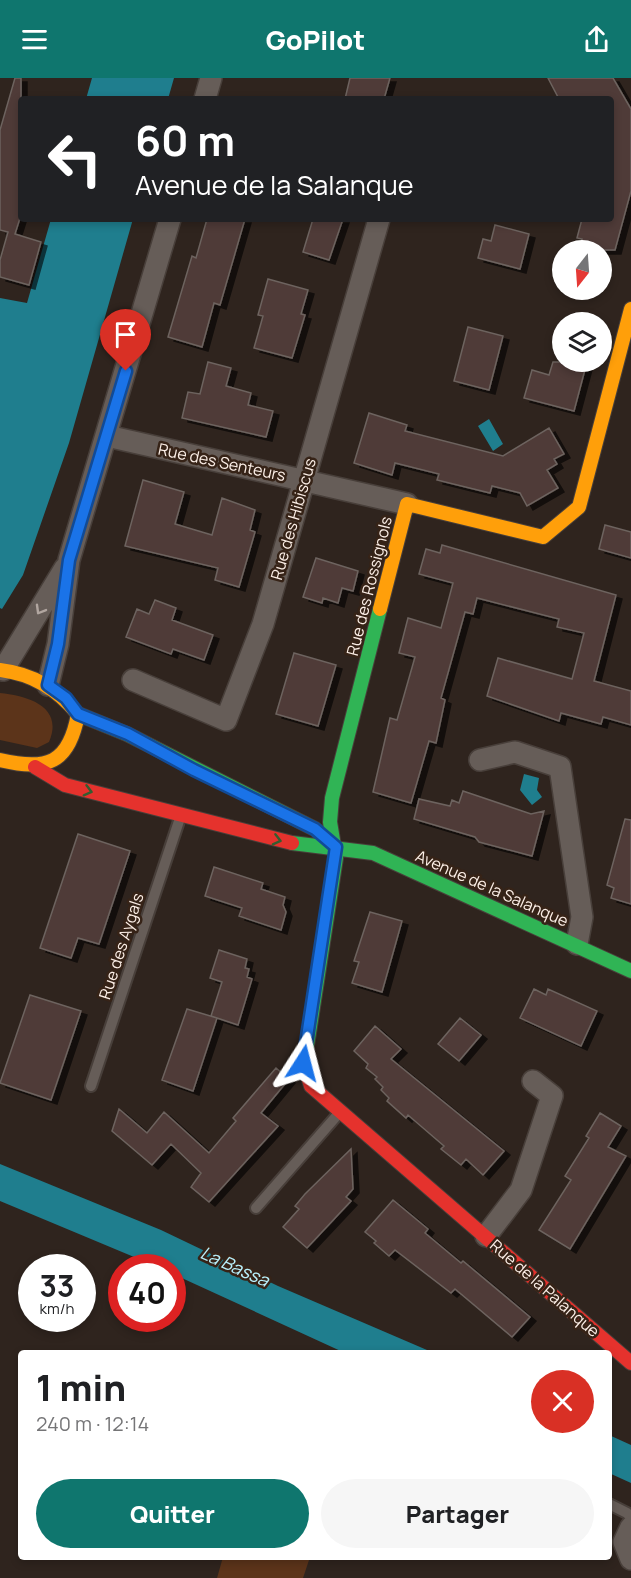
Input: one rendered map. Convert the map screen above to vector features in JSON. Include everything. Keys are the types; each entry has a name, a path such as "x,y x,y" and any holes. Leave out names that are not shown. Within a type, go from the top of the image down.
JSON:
{"street":[{"path":"206,96 211,78"},
{"path":"48,685 58,644 69,560 169,222"},
{"name":"Rue des Hibiscus","path":"134,680 226,720 263,624 378,222"},
{"name":"Rue des Rossignols","path":"336,847 330,822 332,798 407,504 543,537 579,507 631,309"},
{"name":"Rue des Senteurs","path":"107,436 407,504"},
{"path":"69,560 1,670 28,676 48,685 66,698 78,714 128,734 194,770 315,829 336,847"},
{"path":"0,760 36,767 55,762 68,751 76,736 78,714"},
{"path":"480,760 515,752 560,767 582,917 577,944"},
{"name":"Avenue de la Salanque","path":"36,767 65,785 180,816 307,847 336,847 373,853 577,944 631,971"},
{"path":"180,816 194,770"},
{"name":"Rue de la Palanque","path":"336,847 303,1063 311,1086 631,1363"},
{"name":"Rue de la Palanque","path":"486,1236 520,1190 552,1096 533,1082"},
{"path":"631,1527 624,1542 631,1559"}],"lane":[{"name":"Rue des Aygals","path":"91,1086 180,816"},
{"path":"256,1208 340,1112"},
{"path":"612,1506 627,1513 631,1518"}],"shaded area":[{"path":"0,693 22,697 48,712 52,720 49,742 37,748 0,740"},
{"path":"222,1560 309,1560 303,1578 217,1578"}],"water":[{"path":"92,78 174,78 169,96 87,96"},
{"path":"50,222 132,222 69,443 23,575 2,609 0,608 0,298 27,303"},
{"path":"489,419 503,444 493,451 478,426"},
{"path":"524,774 539,778 537,790 542,797 532,805 520,790"},
{"name":"La Bassa","path":"0,1164 161,1230 278,1286 427,1350 338,1350 186,1280 186,1254 127,1254 0,1201"},
{"path":"612,1436 631,1445 631,1483 612,1474"}],"building":[{"path":"15,78 21,78 21,96 18,96 19,222 15,234 41,242 29,285 0,277 0,260 8,232 0,230 0,130"},
{"path":"350,78 390,78 385,96 346,96"},
{"path":"548,78 613,78 631,109 631,191 615,250 612,250 612,240 577,238 581,222 614,222 614,96 557,96"},
{"path":"206,222 244,222 220,305 214,303 202,347 168,337 192,256 196,258"},
{"path":"312,222 342,222 329,260 303,252"},
{"path":"495,225 529,234 520,269 478,258 483,239 491,241"},
{"path":"268,279 308,290 301,314 305,315 292,358 254,348 263,316 258,315"},
{"path":"468,327 503,336 489,390 454,381"},
{"path":"208,362 231,368 226,386 251,393 248,405 273,411 266,437 182,418 188,392 200,394"},
{"path":"552,365 552,372 584,372 574,411 524,398 532,370 549,375"},
{"path":"369,413 407,425 405,431 503,456 549,428 564,454 554,459 557,464 547,470 558,488 527,506 520,493 492,486 490,493 437,480 439,474 395,463 392,475 354,463"},
{"path":"143,480 184,492 175,524 212,535 222,498 255,510 250,530 255,532 239,587 215,580 218,568 125,546"},
{"path":"605,525 631,532 631,558 599,549"},
{"path":"442,545 616,595 594,681 631,691 631,725 603,717 601,724 561,713 559,721 487,696 498,658 572,679 584,633 557,627 559,619 477,598 473,614 465,612 441,698 445,700 436,743 429,741 411,803 373,792 390,718 397,720 415,657 399,653 408,618 441,628 453,583 419,574 426,549 440,553"},
{"path":"316,558 358,571 353,591 342,588 338,603 323,598 322,603 303,597"},
{"path":"155,600 176,608 172,620 213,635 204,660 173,649 171,654 126,637 137,609 149,614"},
{"path":"294,653 336,665 318,726 276,714"},
{"path":"463,791 531,814 544,811 532,856 479,842 475,837 414,819 419,799 450,806 452,800 459,803"},
{"path":"625,819 631,820 631,904 611,898 614,888 607,885"},
{"path":"78,834 130,851 99,944 78,938 71,958 40,948"},
{"path":"214,867 263,883 261,889 285,897 283,905 286,912 281,930 239,916 242,908 205,896"},
{"path":"370,912 402,921 382,992 352,983 359,962 354,961"},
{"path":"219,950 247,959 245,968 249,969 247,977 252,979 238,1025 211,1016 222,982 210,978"},
{"path":"534,989 546,995 548,989 597,1011 581,1046 520,1018"},
{"path":"30,995 81,1011 51,1100 0,1083"},
{"path":"187,1009 217,1018 193,1091 162,1080"},
{"path":"460,1018 481,1035 459,1061 438,1044"},
{"path":"375,1026 401,1049 391,1059 504,1151 483,1175 466,1159 461,1165 441,1149 444,1146 408,1115 406,1118 387,1101 389,1098 381,1090 383,1087 375,1079 377,1077 366,1068 368,1064 354,1051"},
{"path":"276,1068 289,1079 261,1113 278,1126 209,1202 191,1187 201,1173 171,1144 152,1165 112,1131 119,1109 147,1133 164,1112 209,1153 236,1121 233,1118"},
{"path":"600,1113 621,1126 608,1147 626,1156 570,1249 539,1230 571,1180 565,1176 589,1138 586,1136"},
{"path":"351,1149 353,1189 346,1197 351,1201 307,1248 283,1227 299,1209 295,1206 305,1194"},
{"path":"393,1200 428,1229 425,1233 461,1263 463,1261 530,1317 512,1337 455,1289 451,1293 395,1250 389,1256 374,1243 376,1241 365,1232"}],"traffic: fast":[{"path":"304,1065 336,858 330,822 332,798 380,609"},
{"path":"78,714 127,734 315,829 336,847"},
{"path":"292,843 373,853 631,971"}],"traffic: slow":[{"path":"380,609 407,504 543,537 579,507 631,309"},
{"path":"0,670 23,675 44,684 62,697 78,714 69,744 53,760 31,764 0,760"}],"traffic: jam":[{"path":"35,767 65,785 292,843"},
{"path":"304,1065 311,1086 631,1363"}],"route":[{"path":"126,371 69,560 58,644 48,685 66,698 78,714 128,734 194,770 315,829 336,847 303,1063"}]}
